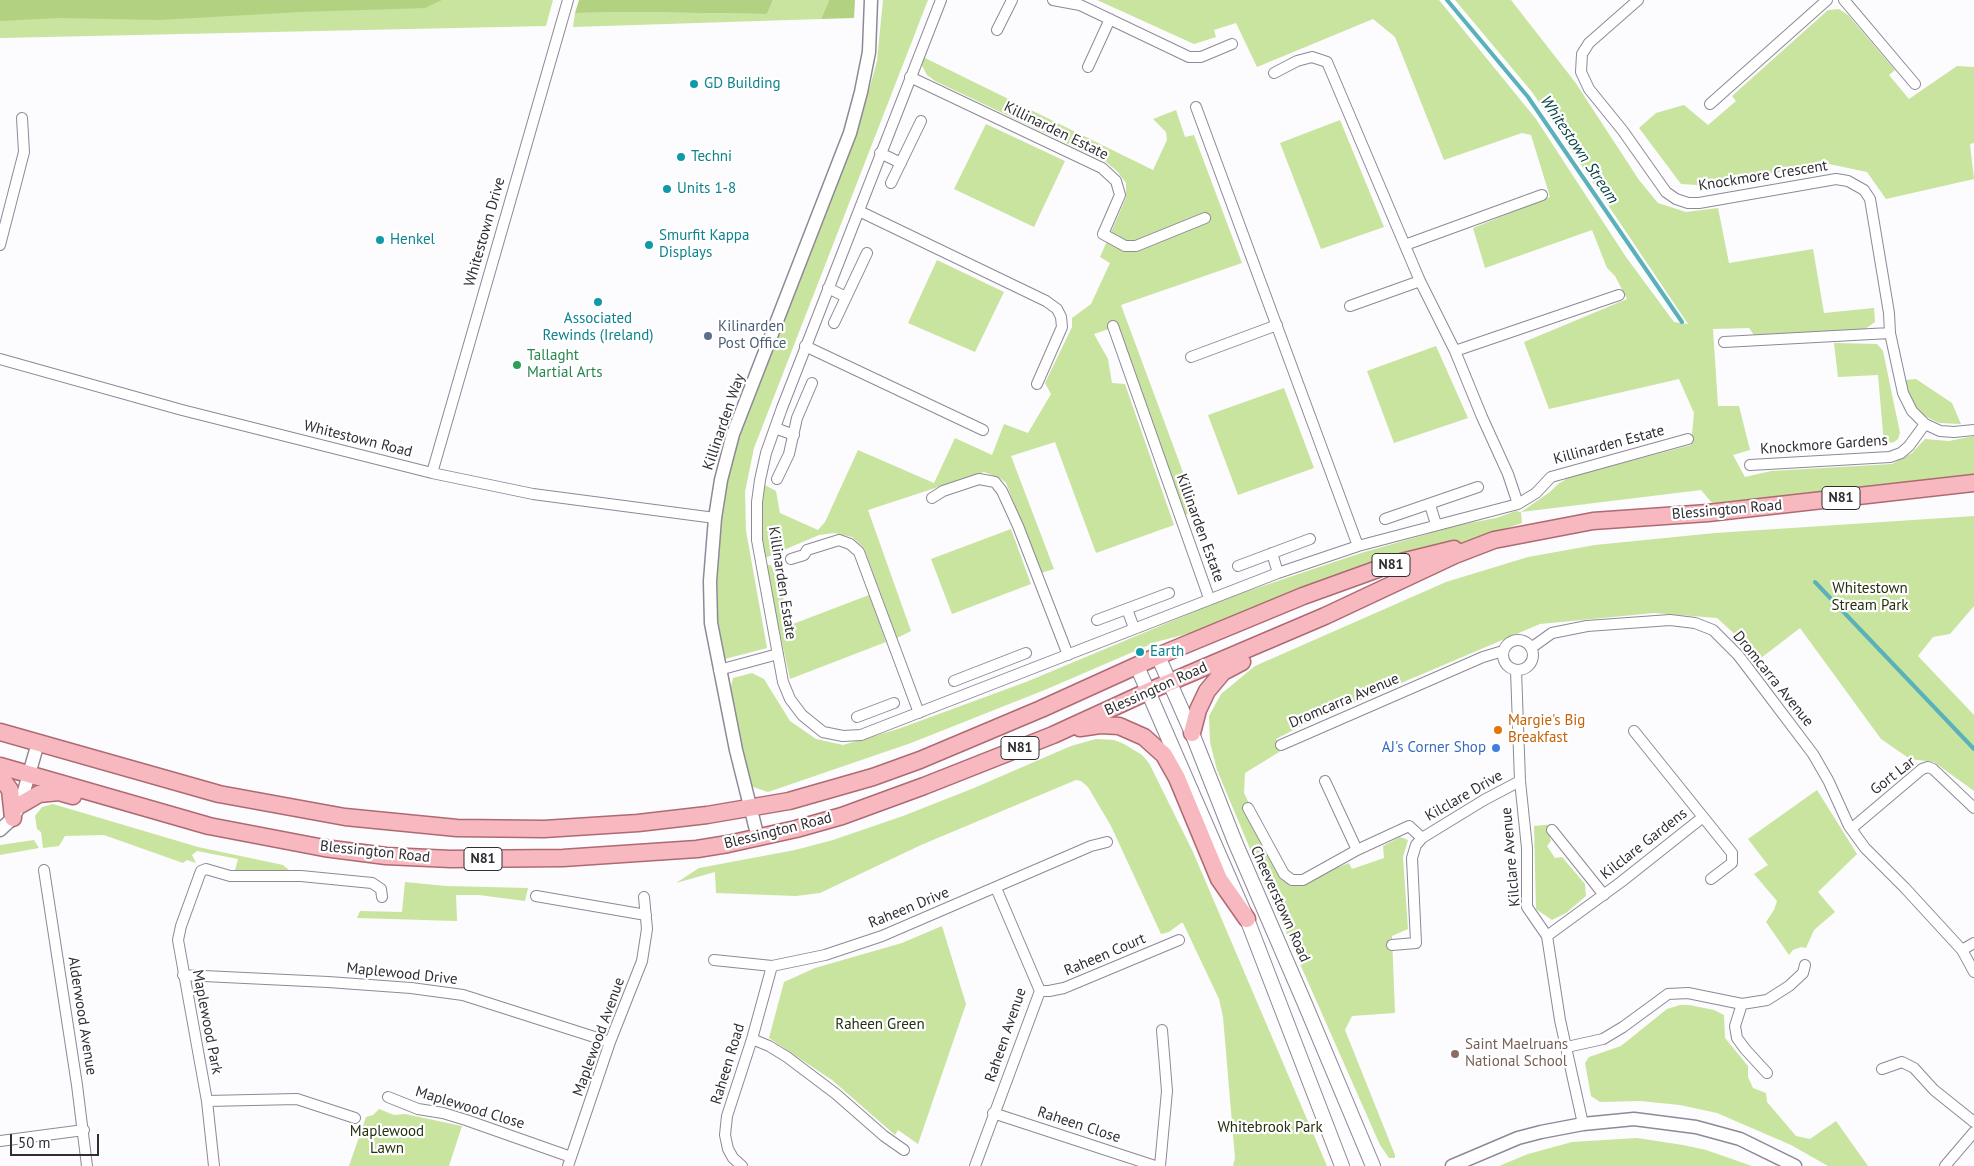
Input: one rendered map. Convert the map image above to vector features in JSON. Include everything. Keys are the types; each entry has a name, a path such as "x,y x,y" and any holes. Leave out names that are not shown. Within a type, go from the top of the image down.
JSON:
{"main road":[{"name":"Blessington Road","path":"38,743 219,794 313,812 402,824 457,828 578,827 638,823 750,808 789,801 920,760 1041,709 1232,624 1348,578 1421,556 1593,521 1708,513 1974,483"},
{"name":"Blessington Road","path":"29,774 209,826 324,848 386,856 451,859 563,858 621,856 696,849 758,838 842,816 924,786 1063,730 1148,691 1325,616 1481,544"},
{"path":"1192,733 1198,710 1207,691 1223,672 1284,642 1325,616"},
{"name":"Cheeverstown Road","path":"1158,656 1373,1166"},
{"path":"1137,666 1247,918 1342,1166"},
{"path":"1063,730 1100,725 1119,726 1144,737 1164,755 1177,778 1220,879 1247,918"},
{"name":"N81","path":"0,732 38,743"},
{"name":"N81","path":"0,766 29,774"},
{"path":"0,776 10,790 16,811 39,794 59,792 165,822 209,826"}],"street":[{"name":"Whitestown Drive","path":"432,473 568,0"},
{"name":"Killinarden Way","path":"758,838 736,750 711,623 710,581 715,518 721,480 733,434 850,133 869,52 871,0"},
{"name":"Killinarden Estate","path":"941,0 805,346 775,428 760,480 757,540 783,682 790,700 802,715 823,732 843,736 861,734 992,685 1209,598 1278,573 1358,546 1518,504 1536,493 1551,477 1688,439"},
{"path":"997,30 1012,0"},
{"path":"1053,0 1080,5 1189,57 1201,57 1232,44"},
{"name":"Knockmore Crescent","path":"1638,0 1589,43 1582,54 1580,64 1589,89 1623,131 1666,192 1676,199 1688,203 1699,203 1836,179 1848,181 1864,190 1870,199 1888,307 1890,333 1905,398 1912,412 1925,424"},
{"path":"1710,104 1827,0"},
{"path":"1844,0 1915,84"},
{"path":"1088,68 1110,19"},
{"path":"1274,73 1297,61 1312,57 1327,62 1420,281 1455,351 1482,418 1508,474 1518,504"},
{"name":"Killinarden Estate","path":"910,77 1102,168 1116,181 1120,195 1103,234 1124,246 1136,246 1205,218"},
{"path":"1196,107 1358,546"},
{"path":"0,245 24,152 22,118"},
{"path":"891,183 921,121"},
{"path":"880,153 901,163"},
{"path":"1406,245 1542,195"},
{"path":"859,211 1046,301 1057,309 1061,317 1062,327 1037,384"},
{"path":"834,323 867,253"},
{"path":"1350,306 1420,281"},
{"path":"828,288 846,296"},
{"path":"1455,351 1619,295"},
{"path":"1191,357 1276,325"},
{"name":"Killinarden Estate","path":"1113,326 1209,598"},
{"path":"1724,342 1890,333"},
{"path":"805,346 983,430"},
{"name":"Whitestown Road","path":"0,359 182,410 432,473 533,494 715,518"},
{"path":"777,479 789,454 796,418 812,383"},
{"path":"1925,424 1940,430 1954,432 1974,430"},
{"name":"Knockmore Gardens","path":"1750,465 1890,457 1901,453 1909,446 1925,424"},
{"path":"775,428 794,435"},
{"path":"932,498 943,491 979,479 995,482 1002,491 1018,526 1068,655"},
{"path":"1385,519 1478,487"},
{"path":"1430,505 1436,524"},
{"name":"Killinarden Estate","path":"1238,566 1310,539"},
{"name":"Killinarden Estate","path":"791,559 804,555 807,550 839,540 850,544 859,552 919,713"},
{"path":"1272,553 1278,573"},
{"path":"1096,620 1170,593"},
{"path":"1127,609 1134,628"},
{"name":"Dromcarra Avenue","path":"1531,648 1552,633 1586,626 1670,620 1695,624 1713,630 1738,655 1813,754 1851,829 1866,848 1962,950 1974,972"},
{"path":"1518,640 1528,644 1531,648 1532,657 1529,665 1516,670 1507,665 1503,651 1509,643 1518,640"},
{"name":"Dromcarra Avenue","path":"1281,745 1483,657 1503,651"},
{"path":"954,681 1026,653"},
{"name":"Killinarden Estate","path":"719,670 778,654"},
{"path":"987,668 992,685"},
{"name":"Kilclare Avenue","path":"1516,670 1520,781 1527,848 1527,907 1547,936 1560,1020 1568,1047 1583,1124"},
{"path":"874,729 862,715 894,703"},
{"name":"Kilclare Gardens","path":"1634,731 1732,853 1732,863 1711,879"},
{"path":"0,830 16,811 38,743"},
{"name":"Gort Lar","path":"1851,829 1922,769 1928,767 1933,769 1974,808"},
{"path":"1326,781 1357,850"},
{"name":"Kilclare Drive","path":"1392,945 1416,943 1412,858 1416,844 1422,838 1484,800 1520,781"},
{"name":"Kilclare Drive","path":"1248,808 1284,874 1292,880 1303,880 1357,850 1409,826 1422,838"},
{"name":"Kilclare Gardens","path":"1547,936 1604,895 1703,817"},
{"name":"Kilclare Gardens","path":"1552,830 1604,895"},
{"name":"Raheen Drive","path":"714,960 772,966 825,955 882,936 1091,846 1107,842"},
{"name":"Maplewood Park","path":"214,1166 207,1101 183,975 178,936 202,871 206,869 230,876 301,876 372,883 381,889 382,897"},
{"name":"Alderwood Avenue","path":"44,870 84,1130 87,1166"},
{"name":"Raheen Avenue","path":"975,1166 993,1113 1040,991 996,888"},
{"path":"536,896 646,915"},
{"name":"Maplewood Avenue","path":"569,1161 610,1042 642,961 647,929 644,898"},
{"name":"Raheen Court","path":"1040,991 1064,988 1179,940"},
{"path":"1962,950 1974,944"},
{"path":"1568,1047 1603,1039 1623,1027 1668,994 1688,993 1742,1004 1767,1000 1789,986 1803,973 1805,965"},
{"name":"Raheen Road","path":"742,1166 733,1158 728,1149 725,1135 728,1116 772,966"},
{"name":"Maplewood Drive","path":"183,975 337,982 411,988 463,995 610,1042"},
{"path":"1742,1004 1735,1026 1737,1038 1744,1049 1767,1073"},
{"path":"1160,1166 1165,1130 1167,1091 1162,1030"},
{"path":"752,1039 769,1046 787,1057 904,1150"},
{"path":"1882,1069 1902,1062 1914,1068 1934,1090 1974,1122"},
{"name":"Maplewood Close","path":"388,1097 418,1109 443,1113 466,1120 569,1161"},
{"path":"207,1101 297,1099 355,1118"},
{"name":"Raheen Close","path":"993,1113 1155,1166"},
{"path":"1452,1166 1518,1138 1583,1124 1634,1119 1696,1127 1740,1139 1795,1166"},
{"path":"0,1141 84,1130"},
{"path":"1946,1166 1974,1132"}],"green space":[{"path":"0,0 553,0 546,26 0,38"},
{"path":"0,0 442,0 425,8 300,12 159,20 59,18 0,21"},
{"path":"579,0 773,0 767,14 575,13"},
{"path":"773,0 829,0 821,19 573,27 575,13 767,14"},
{"path":"829,0 855,0 854,18 821,19"},
{"path":"883,0 928,0 754,448 745,492 746,531 767,648 725,659 718,621 717,577 721,514 731,453 857,134 877,61"},
{"path":"1097,0 1439,0 1536,119 1626,257 1674,322 1688,324 1532,92 1455,0 1511,0 1575,82 1639,180 1658,203 1686,212 1718,208 1729,263 1813,249 1824,313 1874,308 1875,322 1865,329 1754,335 1749,328 1713,329 1718,406 1739,406 1750,450 1733,455 1745,477 1771,471 1892,464 1912,453 1925,439 1949,441 1974,436 1974,477 1712,503 1701,490 1521,512 1570,477 1691,445 1694,413 1679,379 1549,409 1524,342 1627,299 1615,276 1607,268 1592,230 1485,268 1473,228 1550,197 1531,135 1522,133 1444,160 1395,37 1373,19 1257,67 1236,23 1214,30 1216,37 1194,44"},
{"path":"1839,9 1848,15 1895,70 1889,75 1909,99 1957,66 1974,67 1974,143 1970,144 1974,179 1886,199 1867,172 1829,164 1697,185 1681,184 1639,128 1656,113 1684,105 1708,125 1736,101 1732,96 1828,10"},
{"path":"923,57 1153,170 1167,140 1166,132 1153,119 1176,110 1185,137 1194,135 1242,263 1121,305 1197,510 1185,515 1115,327 1094,334 1108,359 1112,383 1125,384 1174,525 1096,553 1055,442 1011,456 1054,569 1041,573 1006,483 1000,478 984,472 868,510 911,631 897,638 864,548 852,537 834,533 819,535 765,558 762,533 763,484 776,491 780,513 818,530 825,522 858,450 934,483 955,438 992,455 1004,424 1028,433 1051,394 1045,383 1072,327 1072,318 1091,304 1110,263 1100,257 1126,198 1126,183 1117,171 1106,162 935,81 927,75 920,62"},
{"path":"1340,120 1384,227 1321,249 1280,143"},
{"path":"986,124 1065,161 1034,227 954,189"},
{"path":"937,260 1004,292 975,352 908,323"},
{"path":"1834,343 1877,344 1883,351 1900,433 1898,439 1894,442 1884,444 1878,375 1838,377"},
{"path":"1436,346 1468,418 1394,443 1367,371"},
{"path":"1916,379 1952,403 1961,424 1939,423 1923,415 1911,402 1905,380"},
{"path":"1284,388 1314,468 1238,495 1208,415"},
{"path":"1516,511 1521,512 1522,523 1456,545 1328,597 1156,642 1047,689 911,743 768,792 750,786 730,690 733,678 752,673 764,679 790,721 816,739 843,745 898,729 1026,682 1227,598 1361,553 1459,525 1496,518"},
{"name":"Whitestown Stream Park","path":"1974,516 1974,606 1950,634 1933,637 1918,656 1974,715 1974,791 1934,762 1910,759 1881,739 1800,628 1761,658 1717,618 1654,613 1540,624 1307,723 1276,739 1284,749 1245,773 1244,793 1290,886 1349,863 1352,869 1384,858 1383,846 1400,837 1408,840 1403,857 1408,929 1392,936 1395,1013 1352,1016 1345,1030 1395,1155 1395,1158 1389,1158 1380,1145 1266,887 1217,770 1210,742 1209,716 1221,694 1255,666 1446,582 1528,557 1595,545 1715,533"},
{"path":"1011,529 1031,584 952,614 931,559"},
{"path":"765,565 771,565 793,624 869,595 886,642 790,679"},
{"name":"Whitebrook Park","path":"1096,739 1114,740 1124,744 1142,755 1149,763 1193,852 1327,1166 1233,1166 1235,1158 1223,1017 1219,999 1183,923 1169,932 1161,934 1111,826 1088,787 1081,781 1076,780 921,845 820,893 796,896 716,893 715,872 676,883 699,868 795,850 833,840 903,816 1071,746"},
{"path":"1817,790 1857,854 1818,892 1835,912 1814,930 1806,948 1801,947 1793,950 1789,955 1766,922 1774,910 1777,901 1754,874 1768,865 1748,839"},
{"path":"53,804 198,847 283,865 289,870 235,870 238,859 197,851 192,855 196,863 187,860 183,863 104,835 65,836 59,846 43,848 41,832 37,829 35,816 42,807"},
{"path":"1555,824 1548,831 1551,841 1547,846 1555,858 1562,857 1585,884 1586,896 1566,913 1552,920 1536,909 1534,826"},
{"path":"34,840 39,848 0,855 0,845"},
{"path":"405,882 446,886 528,888 525,901 479,895 456,895 457,921 357,918 360,911 402,912"},
{"name":"Raheen Green","path":"942,926 966,1004 918,1144 898,1130 895,1135 832,1080 769,1038 784,982 815,968 902,943"},
{"path":"1680,1005 1714,1010 1724,1015 1725,1038 1748,1066 1748,1077 1753,1088 1766,1093 1767,1102 1796,1136 1810,1139 1836,1121 1868,1166 1828,1166 1791,1145 1717,1113 1680,1105 1640,1101 1600,1102 1591,1096 1585,1063 1589,1057 1621,1046 1667,1009"},
{"name":"Maplewood Lawn","path":"379,1109 394,1115 405,1114 462,1126 449,1166 349,1166 366,1117 373,1115"},
{"path":"1637,1138 1706,1150 1752,1166 1499,1166 1528,1154 1572,1142"}],"waterway":[{"name":"Whitestown Stream","path":"1447,0 1528,97 1682,322"},
{"name":"Whitestown Stream","path":"1815,582 1974,749"}],"place":[{"name":"GD Building","path":"694,84"},
{"name":"Techni","path":"681,157"},
{"name":"Units 1-8","path":"667,189"},
{"name":"Henkel","path":"380,240"},
{"name":"Smurfit Kappa Displays","path":"649,245"},
{"name":"Associated Rewinds (Ireland)","path":"598,302"},
{"name":"Kilinarden Post Office","path":"708,336"},
{"name":"Tallaght Martial Arts","path":"517,365"},
{"name":"Earth","path":"1140,652"},
{"name":"Margie's Big Breakfast","path":"1498,730"},
{"name":"AJ's Corner Shop","path":"1496,748"},
{"name":"Saint Maelruans National School","path":"1455,1054"}]}
